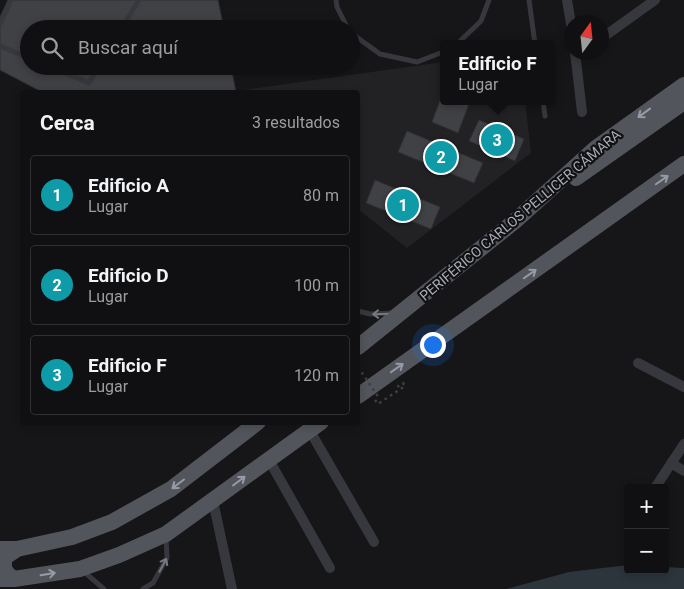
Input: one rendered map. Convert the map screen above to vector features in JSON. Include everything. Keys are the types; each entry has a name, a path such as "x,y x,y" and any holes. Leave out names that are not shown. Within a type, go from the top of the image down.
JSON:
{"main road":[{"name":"PERIFÉRICO CARLOS PELLICER CÁMARA","path":"360,345 515,221 596,148 684,85"},
{"path":"515,221 684,102"},
{"path":"360,395 684,164"},
{"path":"0,549 17,549 72,537 112,522 171,489 254,425"},
{"path":"17,549 4,557 3,566 7,579 80,569 119,555 166,534 316,427"}],"street":[{"path":"567,0 570,15"},
{"path":"609,33 655,0"},
{"path":"578,60 582,112"},
{"path":"638,363 684,387"},
{"path":"316,427 374,542"},
{"path":"657,484 684,444"},
{"path":"269,460 330,568"},
{"path":"672,463 684,471"},
{"path":"213,501 232,589"}],"lane":[{"path":"0,24 11,0"},
{"path":"127,20 139,0"},
{"path":"336,0 337,7 344,20"},
{"path":"461,40 482,21 489,0"},
{"path":"529,0 534,40"},
{"path":"360,40 380,54 417,62 440,53"},
{"path":"0,46 20,54"},
{"path":"72,75 89,82 93,75"},
{"path":"544,105 546,116"},
{"path":"360,311 370,314 402,313"},
{"path":"143,589 153,583 167,558 166,534"},
{"path":"80,569 104,589"}],"path":[{"path":"360,370 379,398 403,383 405,386 378,404"}],"shaded area":[{"path":"440,62 440,105 525,105 531,153 407,248 360,211 360,90 243,90"},
{"path":"624,565 624,574 669,574 669,567 684,568 684,589 506,589 569,572"}],"building":[{"path":"8,0 218,0 222,20 20,20 20,75 233,75 236,90 38,90 0,70 0,17"},
{"path":"440,100 440,105 468,105 458,133 432,122"},
{"path":"479,120 524,139 515,161 469,141"},
{"path":"407,131 483,163 474,183 398,152"},
{"path":"375,180 440,207 431,229 366,203"}],"place":[{"name":"Edificio F","path":"497,140"},
{"name":"Edificio D","path":"441,157"},
{"name":"Edificio A","path":"403,205"}]}
